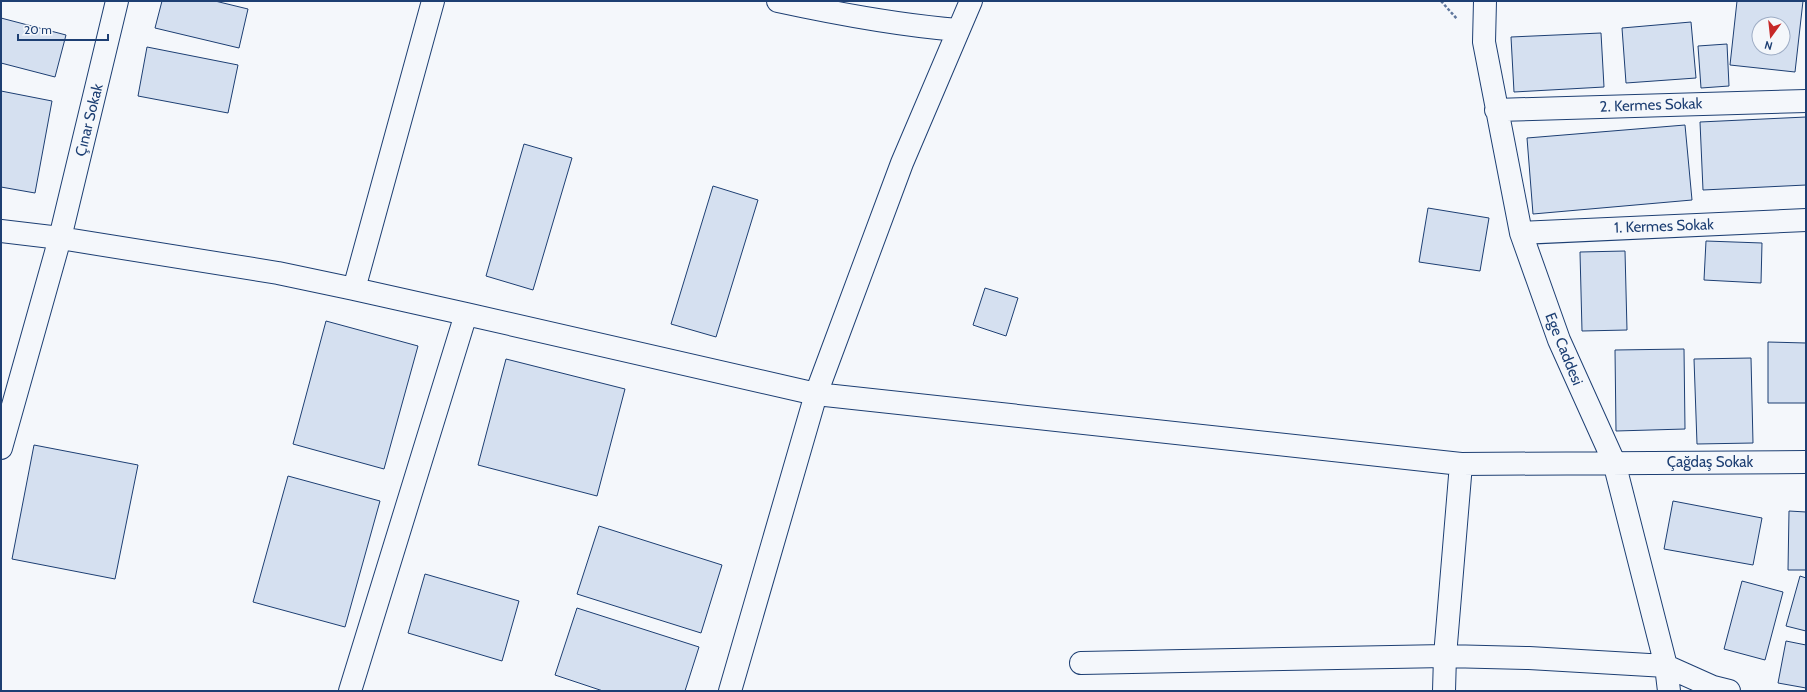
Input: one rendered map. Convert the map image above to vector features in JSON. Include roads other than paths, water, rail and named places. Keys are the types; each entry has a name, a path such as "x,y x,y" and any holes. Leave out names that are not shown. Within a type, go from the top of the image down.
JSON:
{"street":[{"name":"Çınar Sokak","path":"1,448 60,238 117,1"},
{"path":"354,289 433,1"},
{"path":"778,1 832,13 923,27 958,30"},
{"path":"730,691 816,394 902,163 971,1"},
{"name":"Ege Caddesi","path":"1485,1 1484,42 1496,110 1521,232 1559,340 1614,462 1666,666 1669,691"},
{"name":"2. Kermes Sokak","path":"1496,110 1806,101"},
{"name":"1. Kermes Sokak","path":"1521,232 1806,220"},
{"name":"Çağdaş Sokak","path":"1,231 60,238 278,274 354,289 816,394 1461,464 1806,462"},
{"path":"350,691 466,314"},
{"path":"1444,691 1445,656 1461,464"},
{"path":"1081,663 1445,656 1529,658 1666,666 1714,687 1730,691"}]}
